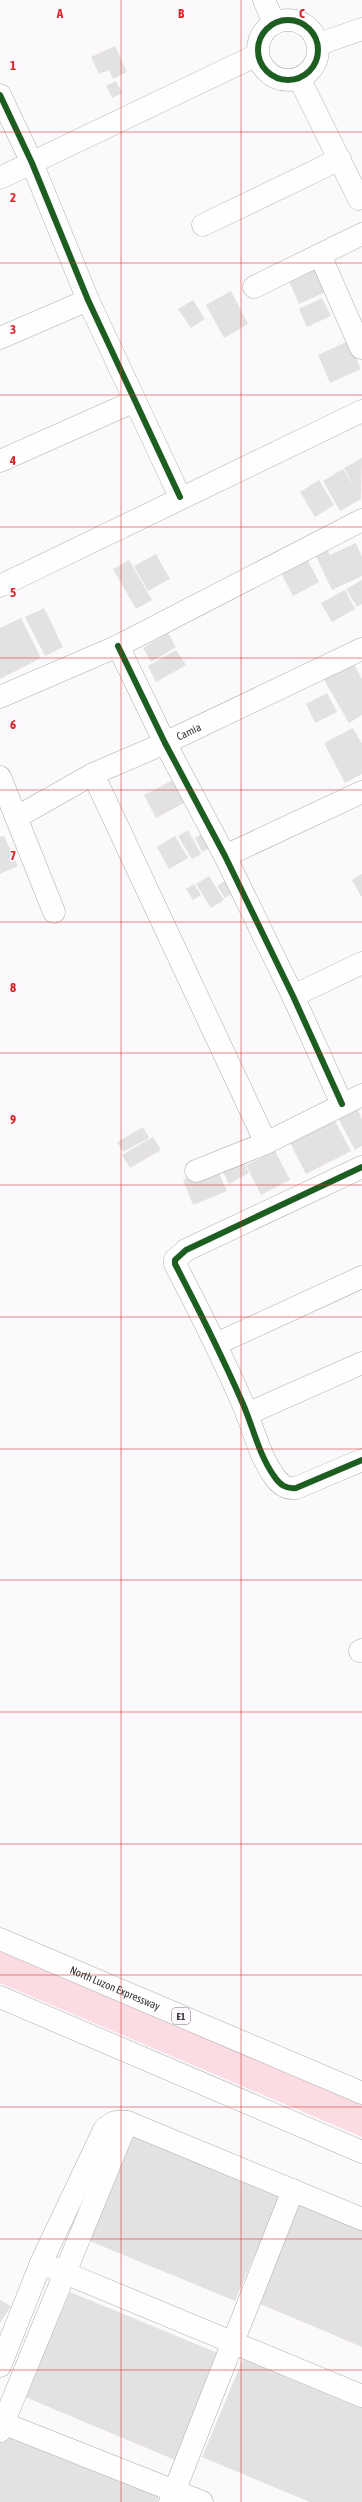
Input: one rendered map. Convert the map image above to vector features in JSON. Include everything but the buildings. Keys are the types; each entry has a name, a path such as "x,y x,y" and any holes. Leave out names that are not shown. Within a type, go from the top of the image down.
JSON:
{"main road":[{"path":"264,0 274,23"},
{"path":"284,20 300,22 309,28 319,44 317,57 313,67 299,78 283,79 270,74 262,65 257,55 262,35 274,23 284,20"},
{"path":"319,44 362,29"},
{"path":"2,174 32,163 257,55"},
{"path":"299,78 359,199"},
{"path":"0,95 32,163 88,300 180,497"},
{"path":"203,225 340,159"},
{"path":"254,287 362,234"},
{"path":"320,254 361,348"},
{"path":"0,338 88,300"},
{"path":"0,461 135,401"},
{"path":"0,586 180,497 362,411"},
{"path":"0,697 118,646 362,520"},
{"path":"118,646 165,743 225,856 293,996 342,1104"},
{"name":"Camia","path":"17,817 93,774 165,743 362,649"},
{"path":"93,774 266,1143"},
{"path":"0,777 54,912"},
{"path":"225,856 362,792"},
{"path":"293,996 362,963"},
{"path":"196,1171 266,1143 362,1095"},
{"path":"362,1167 186,1250 175,1260 175,1264 216,1344 274,1476 288,1489 310,1484 362,1460"},
{"path":"216,1344 362,1276"},
{"path":"247,1414 362,1363"},
{"name":"North Luzon Expressway","path":"0,1939 362,2093"},
{"path":"0,1997 362,2152"},
{"path":"0,2366 41,2263 105,2128 115,2122 127,2122 362,2219"},
{"path":"127,2122 1,2426 172,2497 202,2502"},
{"path":"172,2497 293,2190"},
{"path":"41,2263 362,2396"}],"shaded area":[{"path":"0,1949 362,2100 362,2137 0,1983"}],"cycle path":[{"path":"288,20 305,25 313,33 318,50 313,67 305,75 288,80 271,75 263,67 258,50 263,33 271,25 288,20"},
{"path":"0,95 32,163 88,300 180,497"},
{"path":"118,646 165,743 225,856 293,996 342,1104"},
{"path":"362,1167 186,1250 175,1260 175,1264 235,1386 264,1459 279,1482 286,1487 296,1488 362,1460"}]}
